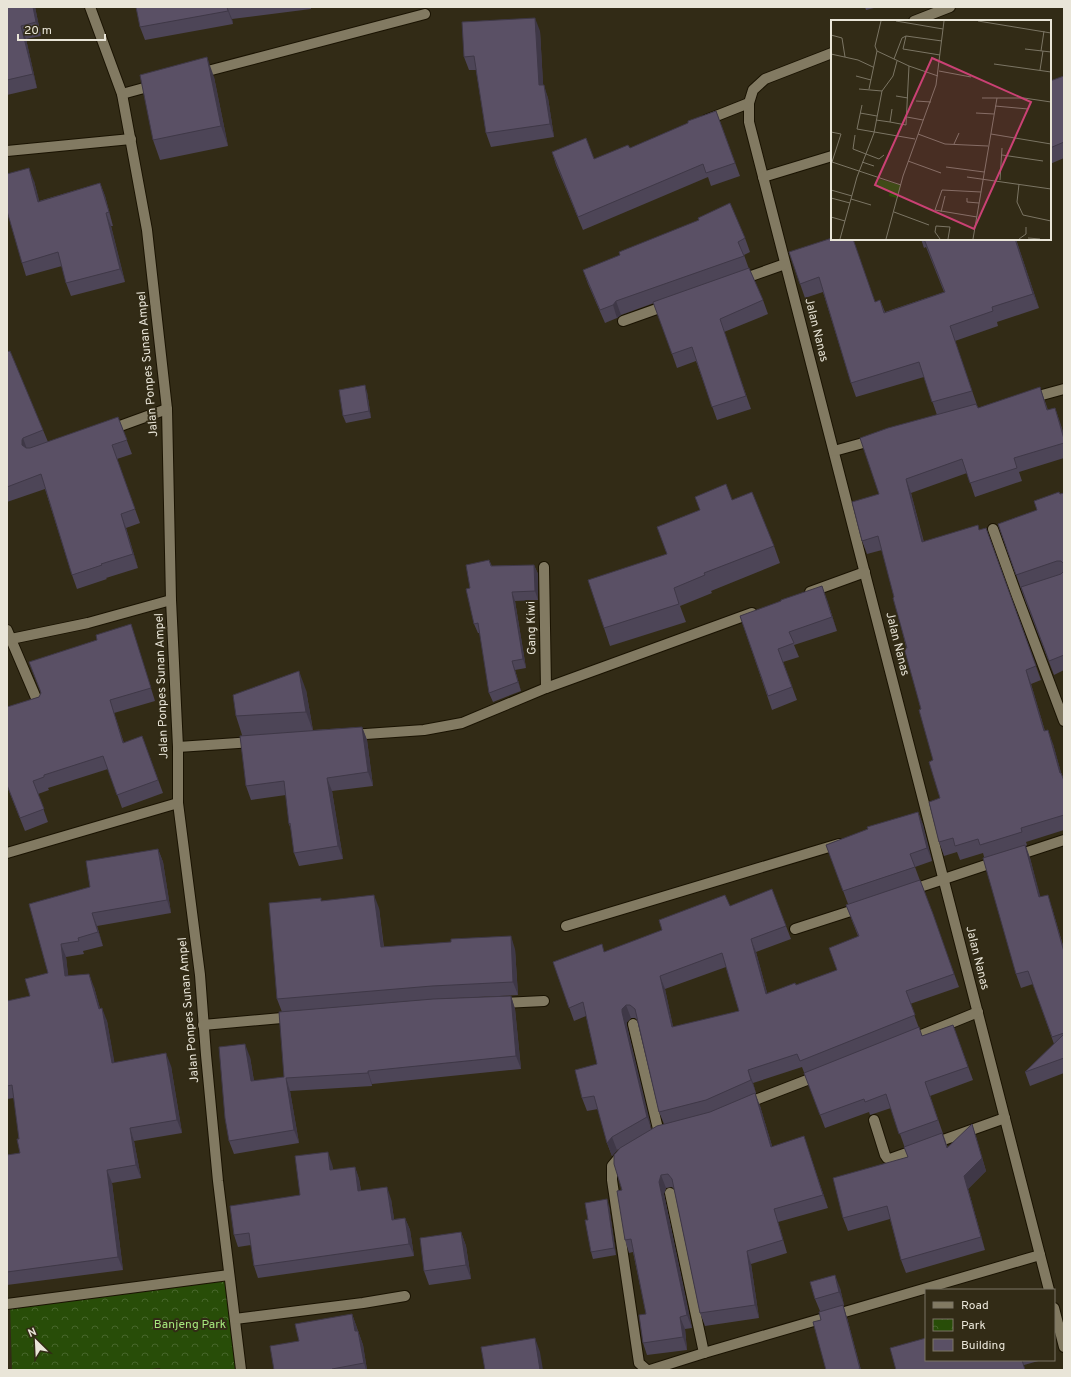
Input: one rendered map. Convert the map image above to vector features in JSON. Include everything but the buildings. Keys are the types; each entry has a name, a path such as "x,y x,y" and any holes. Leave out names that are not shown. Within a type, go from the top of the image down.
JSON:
{"street":[{"name":"Jalan Ponpes Sunan Ampel","path":"90,7 122,94 147,230 167,409 171,600 178,747 178,803 200,975 203,1025 218,1181 228,1252 229,1275 241,1370"},
{"path":"917,20 950,7"},
{"path":"190,76 425,14"},
{"name":"Jalan Nanas","path":"831,53 765,79 753,90 749,103 749,122 865,572 923,818 944,879 1049,1289"},
{"path":"122,94 168,82"},
{"path":"698,124 749,103"},
{"path":"7,151 130,139"},
{"path":"763,177 831,156"},
{"path":"734,282 785,264"},
{"path":"623,321 675,302"},
{"path":"1018,402 1064,389"},
{"path":"100,433 167,409"},
{"path":"834,451 888,437"},
{"path":"993,529 1020,595 1064,721"},
{"name":"Gang Kiwi","path":"544,567 546,688"},
{"path":"798,596 865,572"},
{"path":"7,715 39,706 9,634 88,622 171,600"},
{"path":"344,735 424,730 462,722 546,688 761,610"},
{"path":"178,747 265,741"},
{"path":"7,853 178,803"},
{"path":"566,926 852,840"},
{"path":"899,894 1064,840"},
{"path":"795,929 870,904"},
{"path":"491,1003 544,1001"},
{"path":"898,1044 978,1012"},
{"path":"203,1025 305,1016"},
{"path":"633,1024 659,1134"},
{"path":"738,1107 832,1070"},
{"path":"874,1120 885,1155 890,1159 1005,1118"},
{"path":"633,1148 620,1156 612,1166 612,1180 639,1363 646,1370"},
{"path":"670,1193 704,1353"},
{"path":"650,1370 1040,1255"},
{"path":"7,1304 229,1275"},
{"path":"235,1319 363,1303 405,1296"},
{"path":"1055,1312 1064,1347"}],"green space":[{"name":"Banjeng Park","path":"229,1275 241,1370 161,1370 160,1368 142,1370 12,1370 10,1303"}]}
